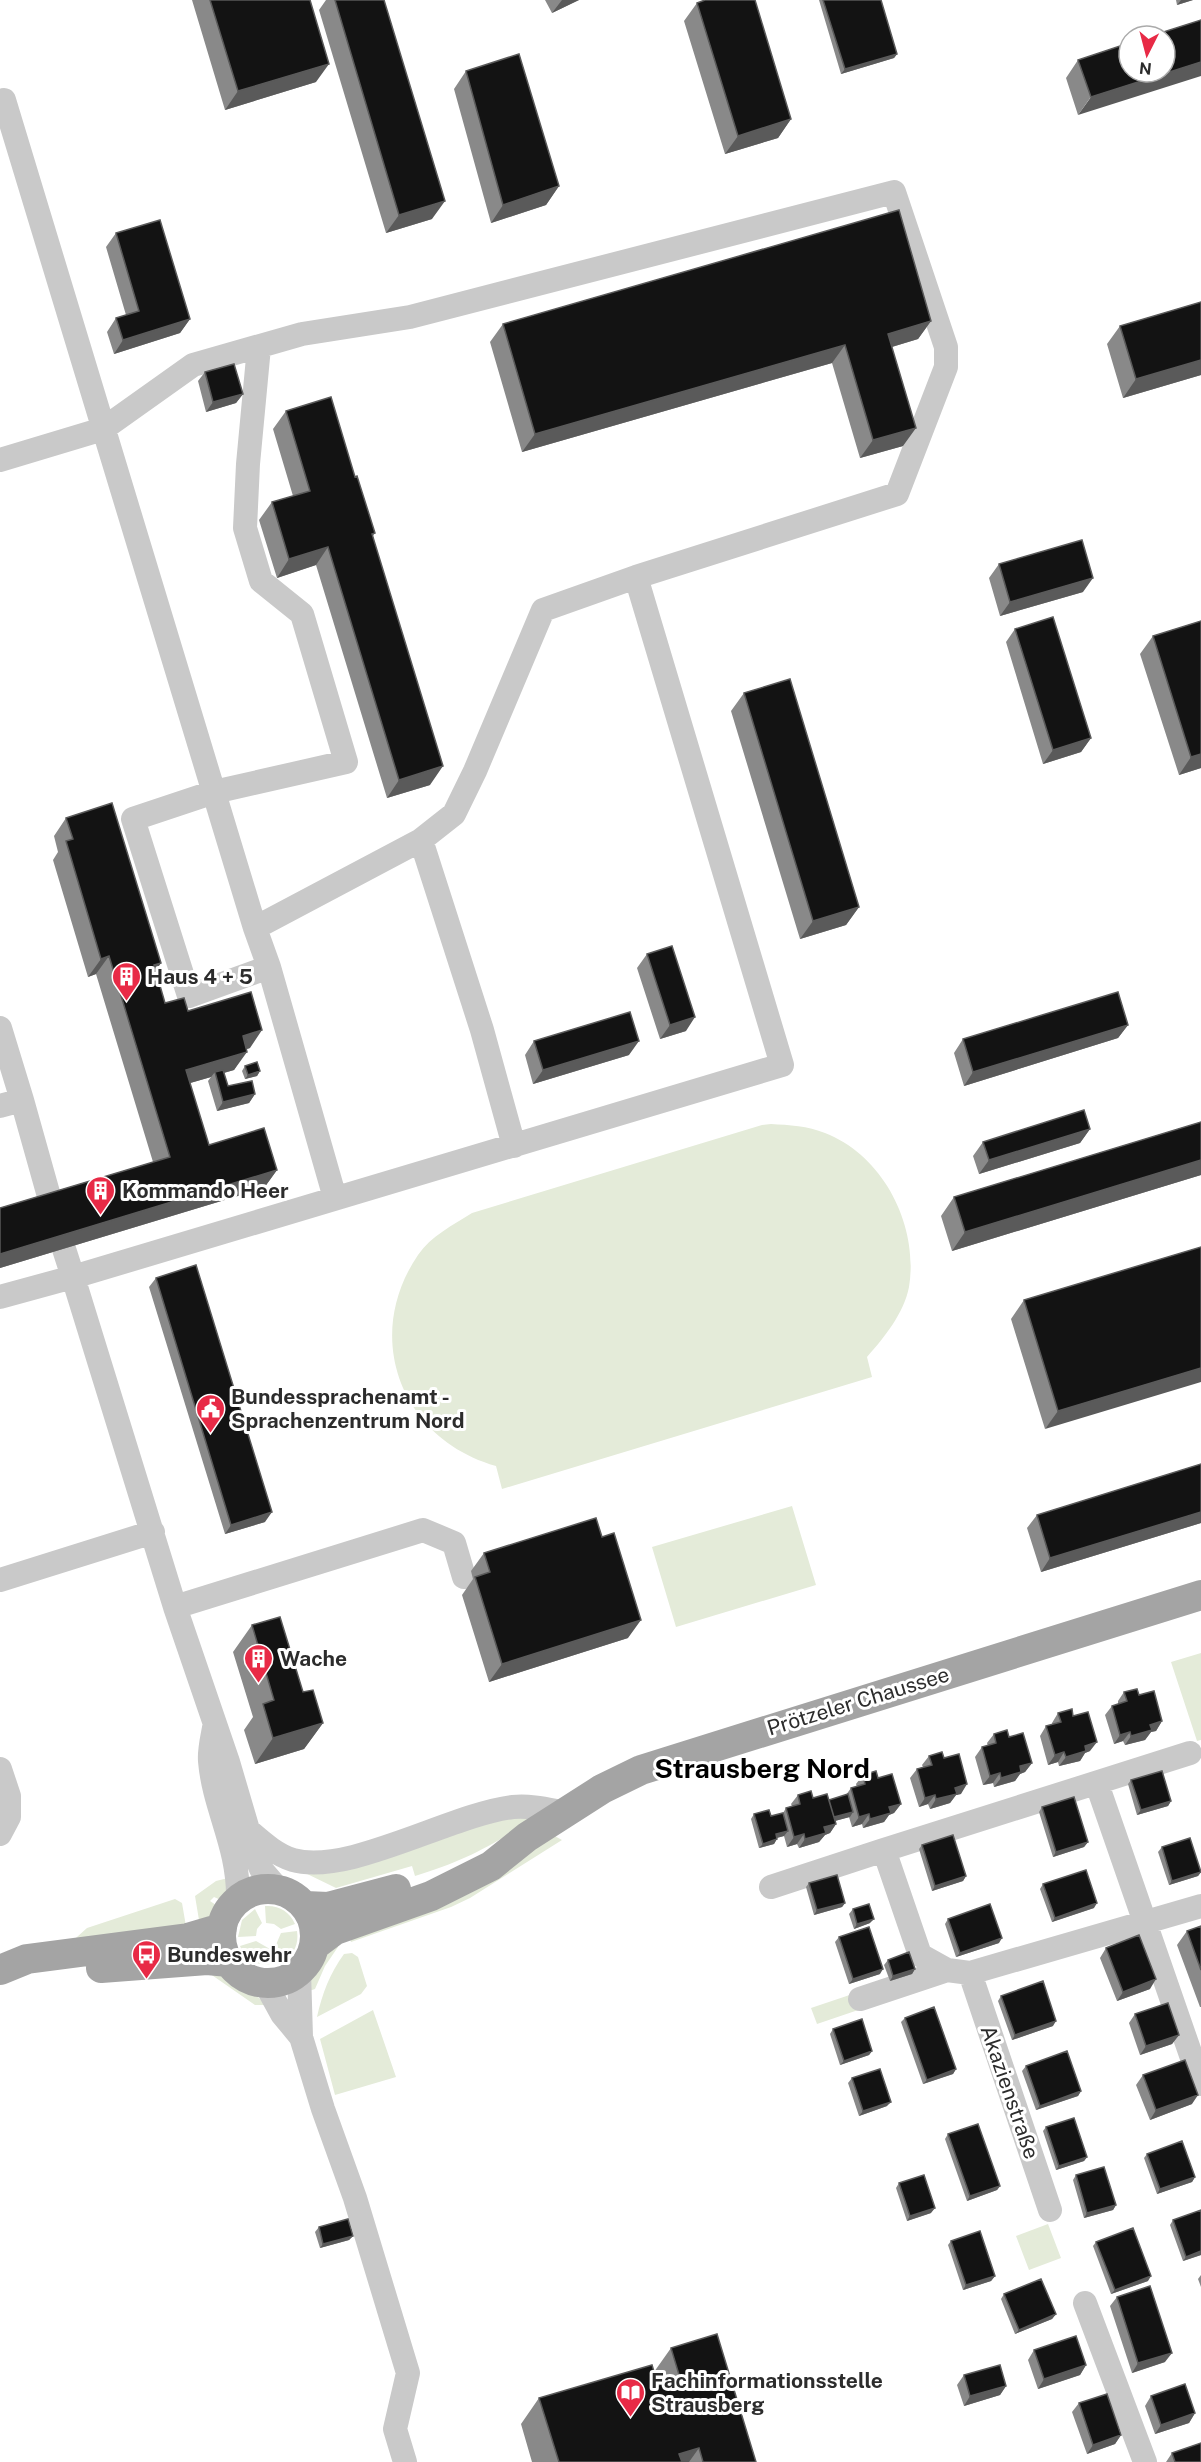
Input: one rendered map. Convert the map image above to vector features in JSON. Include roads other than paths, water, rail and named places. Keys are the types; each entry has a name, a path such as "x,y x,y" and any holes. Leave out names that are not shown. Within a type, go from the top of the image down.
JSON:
{"main road":[{"name":"Prötzeler Chaussee","path":"299,1971 311,1956 315,1945 334,1930 431,1896 467,1879 491,1866 527,1837 602,1789 651,1766 1201,1595"},
{"name":"Prötzeler Chaussee","path":"305,1906 328,1907 382,1893 429,1878 527,1837"},
{"path":"299,1971 286,1979 265,1983 245,1976 229,1962 222,1942 222,1928 226,1915 238,1899 257,1890 279,1890 292,1895 305,1906 314,1923 315,1945"},
{"path":"2,1969 27,1959 188,1938 222,1928"},
{"path":"2,1969 86,1969 207,1960 229,1962"}],"street":[{"path":"0,101 4,100 255,928 269,967 335,1198"},
{"path":"0,460 103,429 193,365 302,334 410,317 894,192 946,347 946,367 897,494 636,577 543,610 475,771 454,814 420,840 255,928"},
{"path":"259,347 248,464 245,528 261,581 302,614 346,762 214,792 133,819 189,996 269,967"},
{"path":"0,1297 782,1065 636,577"},
{"path":"420,840 482,1030 514,1146"},
{"path":"0,1028 11,1103 52,1207"},
{"path":"64,1249 175,1607 228,1762 261,1869 279,1890"},
{"path":"175,1607 423,1530 454,1543 464,1577"},
{"path":"0,1580 153,1532"},
{"path":"214,1726 210,1759 215,1787 235,1858 238,1899"},
{"path":"771,1887 1190,1753"},
{"path":"0,1769 9,1796 9,1817 0,1834"},
{"path":"1097,1784 1201,2084"},
{"path":"248,1830 269,1848 292,1860 320,1864 358,1855 465,1820 513,1808 540,1808 568,1812"},
{"path":"884,1850 920,1955 959,1971"},
{"path":"860,1999 1144,1924 1201,1906"},
{"path":"299,1971 302,2037 323,2109 355,2198 408,2373 395,2429 405,2462"},
{"name":"Akazienstraße","path":"959,1971 1050,2211"},
{"path":"265,1983 282,2014 302,2037"},
{"path":"1085,2302 1145,2462"}],"place":[{"name":"Haus 4 + 5","path":"126,1002"},
{"name":"Kommando Heer","path":"101,1216"},
{"name":"Bundessprachenamt - Sprachenzentrum Nord","path":"210,1434"},
{"name":"Wache","path":"259,1684"},
{"name":"Bundeswehr","path":"146,1980"},
{"name":"Fachinformationsstelle Strausberg","path":"630,2418"}],"district":[{"name":"Strausberg Nord","path":"762,1768"}]}
